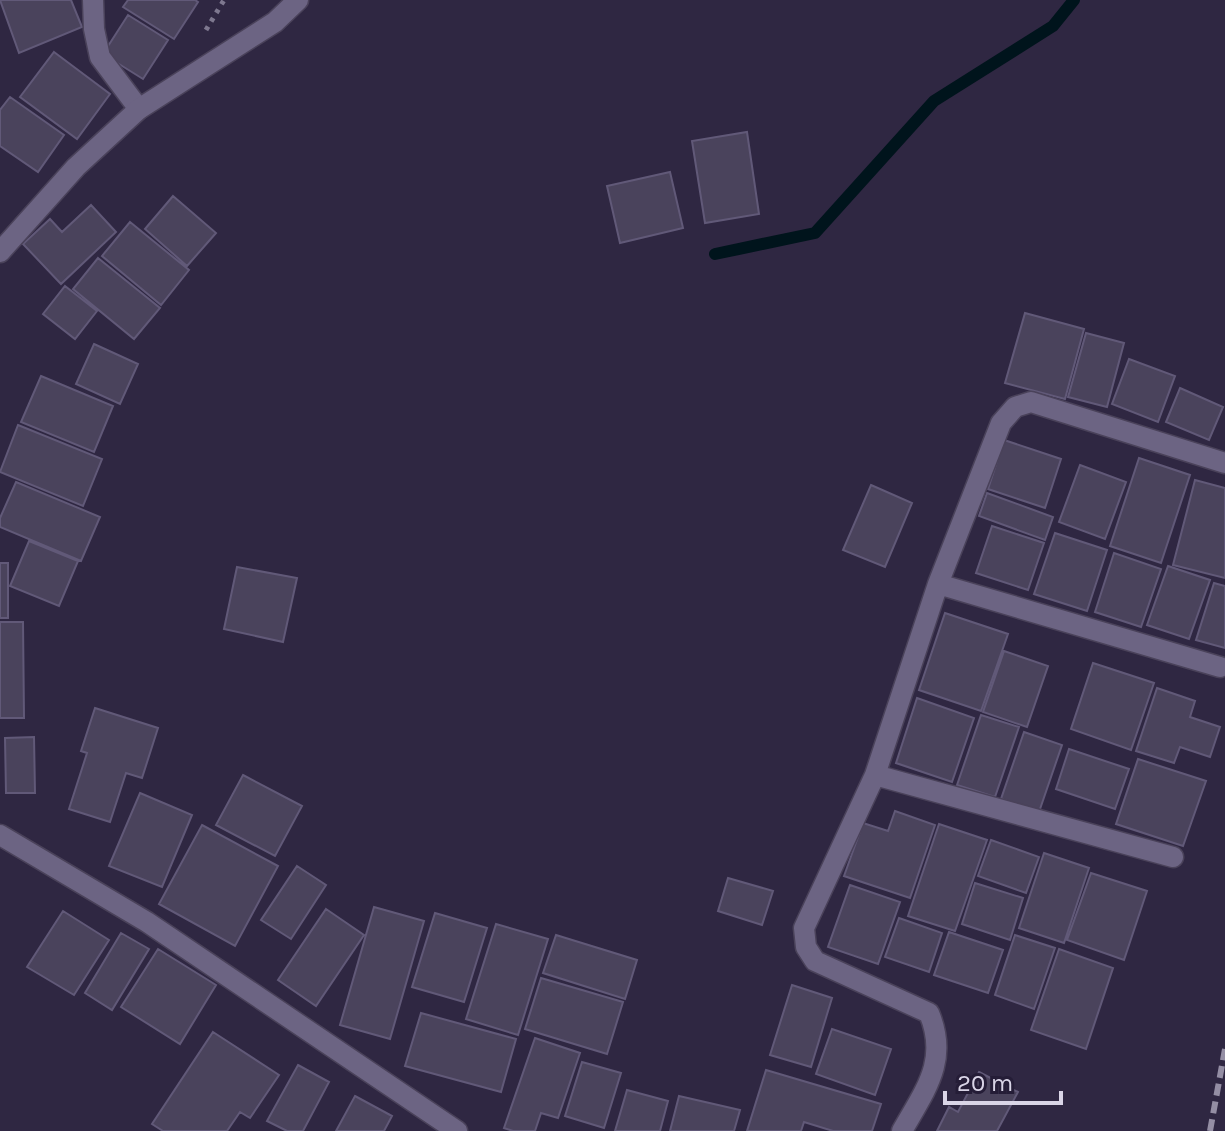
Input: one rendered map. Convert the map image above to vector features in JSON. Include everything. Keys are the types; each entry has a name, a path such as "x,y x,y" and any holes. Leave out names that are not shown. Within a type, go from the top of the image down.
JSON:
{"street":[{"path":"93,0 94,29 100,57 139,109"},
{"path":"0,252 76,167 139,109 275,22 298,0"},
{"path":"902,1131 931,1080 938,1034 929,1013 815,961 806,947 804,928 875,775 938,584 1001,423 1015,407 1031,402 1225,463"},
{"path":"938,584 1220,667"},
{"path":"875,775 1173,857"},
{"path":"0,835 147,922 457,1131"}],"building":[{"path":"0,0 71,0 82,27 19,53"},
{"path":"128,0 198,2 174,39 123,7"},
{"path":"128,15 168,40 143,79 103,54"},
{"path":"54,52 110,94 77,139 20,97"},
{"path":"10,97 64,135 38,172 0,146 0,110"},
{"path":"747,132 759,214 705,223 692,141"},
{"path":"670,172 683,228 620,243 607,186"},
{"path":"173,196 216,233 187,266 145,229"},
{"path":"91,205 116,232 61,284 23,244 50,219 62,232"},
{"path":"130,222 189,270 161,305 102,256"},
{"path":"98,258 160,308 134,339 73,289"},
{"path":"65,286 97,311 75,339 43,314"},
{"path":"1025,313 1084,329 1065,399 1005,383"},
{"path":"1086,333 1124,343 1107,407 1068,397"},
{"path":"94,344 138,364 120,404 76,384"},
{"path":"1129,359 1175,376 1158,422 1112,404"},
{"path":"41,376 113,406 94,452 21,422"},
{"path":"1180,388 1223,407 1209,440 1166,422"},
{"path":"18,425 102,459 83,506 0,472"},
{"path":"1004,440 1061,459 1045,508 988,489"},
{"path":"1139,458 1190,475 1161,563 1110,546"},
{"path":"1080,465 1126,482 1105,539 1059,522"},
{"path":"1195,480 1225,488 1225,578 1173,565"},
{"path":"16,482 100,517 81,561 0,527 0,518"},
{"path":"871,485 912,503 885,567 843,550"},
{"path":"987,493 1053,517 1045,540 979,516"},
{"path":"992,526 1044,543 1028,590 976,573"},
{"path":"1055,533 1107,550 1087,611 1034,594"},
{"path":"29,541 78,561 59,606 10,586"},
{"path":"1114,553 1161,569 1141,627 1095,612"},
{"path":"0,563 8,563 8,618 0,618"},
{"path":"1168,566 1210,580 1189,639 1147,625"},
{"path":"237,567 297,578 283,642 224,629"},
{"path":"1214,583 1225,586 1225,648 1196,640"},
{"path":"945,613 1008,634 981,711 919,690"},
{"path":"0,622 23,622 24,718 0,718"},
{"path":"1004,651 1048,666 1027,727 983,712"},
{"path":"1093,663 1154,683 1131,750 1071,729"},
{"path":"1157,688 1195,701 1190,717 1220,727 1210,757 1180,747 1174,763 1136,751"},
{"path":"917,698 974,718 952,782 896,763"},
{"path":"95,708 158,728 142,778 126,773 110,822 69,809 87,753 81,751"},
{"path":"981,715 1019,727 995,797 957,785"},
{"path":"1024,732 1062,745 1039,812 1001,799"},
{"path":"34,737 35,793 6,793 5,738"},
{"path":"1069,749 1129,769 1115,809 1056,789"},
{"path":"1138,759 1206,781 1183,846 1116,824"},
{"path":"243,775 302,806 275,856 216,825"},
{"path":"140,793 192,815 162,887 109,866"},
{"path":"895,811 935,825 910,898 844,876 863,823 888,831"},
{"path":"939,824 987,840 955,931 908,916"},
{"path":"202,825 278,866 235,946 159,904"},
{"path":"991,840 1039,857 1026,893 978,876"},
{"path":"1044,853 1089,868 1064,943 1019,928"},
{"path":"297,866 326,885 291,939 261,920"},
{"path":"1091,873 1147,891 1124,960 1067,940"},
{"path":"728,878 773,891 762,925 718,911"},
{"path":"975,883 1023,898 1010,940 962,924"},
{"path":"850,885 900,902 878,964 828,947"},
{"path":"374,907 424,921 390,1039 340,1025"},
{"path":"326,909 364,935 316,1006 278,980"},
{"path":"63,911 109,940 74,995 27,967"},
{"path":"435,913 487,928 464,1002 412,987"},
{"path":"899,918 942,933 929,972 885,957"},
{"path":"496,924 548,939 518,1035 466,1019"},
{"path":"949,932 1003,950 988,993 934,975"},
{"path":"121,933 149,949 112,1010 85,993"},
{"path":"556,935 637,960 625,999 543,973"},
{"path":"1015,935 1055,948 1034,1009 995,995"},
{"path":"158,949 216,985 180,1044 121,1007"},
{"path":"1059,949 1113,968 1086,1049 1031,1030"},
{"path":"541,978 623,1002 607,1054 525,1029"},
{"path":"792,985 832,998 811,1067 770,1055"},
{"path":"421,1013 516,1039 501,1092 405,1066"},
{"path":"832,1029 891,1049 875,1095 816,1074"},
{"path":"213,1032 279,1075 250,1118 240,1112 227,1131 163,1131 152,1124"},
{"path":"535,1038 580,1053 558,1118 541,1113 535,1131 513,1131 504,1128"},
{"path":"582,1062 621,1073 604,1128 565,1116"},
{"path":"298,1065 329,1082 303,1131 287,1131 267,1121"},
{"path":"766,1070 881,1104 872,1131 833,1131 804,1122 801,1131 747,1131"},
{"path":"979,1072 1018,1092 997,1131 937,1131 949,1107 958,1112"},
{"path":"627,1090 668,1101 660,1131 615,1131"},
{"path":"355,1096 392,1116 384,1131 336,1131"},
{"path":"679,1096 740,1110 734,1131 670,1131"}],"waterway":[{"path":"715,254 815,233 934,101 1053,26 1074,0"}],"railway":[{"path":"1210,1131 1225,1049"}]}
